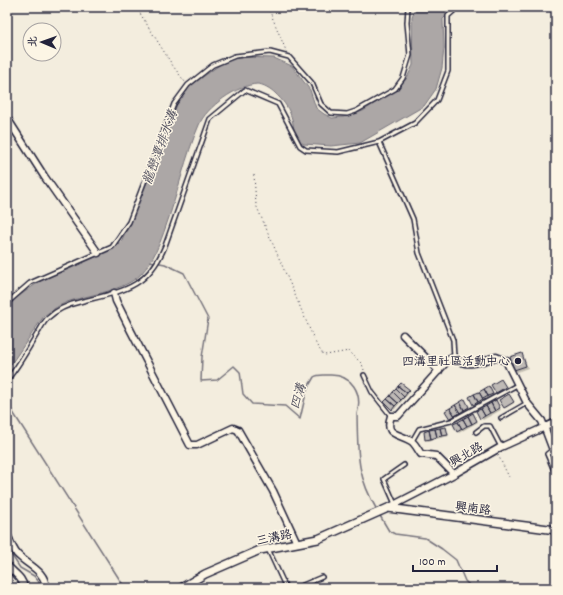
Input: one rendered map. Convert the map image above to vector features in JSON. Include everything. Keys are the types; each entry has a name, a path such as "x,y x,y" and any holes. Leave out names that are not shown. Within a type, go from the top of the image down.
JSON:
{"street":[{"path":"7,118 44,176 101,252"},
{"path":"114,293 116,301 131,332 190,445 197,445 233,428 238,430 273,491 297,543"},
{"path":"403,335 439,371"},
{"path":"454,474 436,456 421,454 412,441 391,432 389,426 391,416 398,416 448,360 454,357 463,364 469,364 496,357 506,361 527,403 542,421 556,458"},
{"name":"興北路","path":"385,509 454,474 498,448 556,422"},
{"name":"三溝路","path":"181,588 205,574 268,548 318,539 385,509"},
{"name":"興南路","path":"385,509 556,530"},
{"path":"7,534 16,554 41,574 46,582 46,588"},
{"path":"7,565 24,584 24,588"}],"lane":[{"path":"7,302 30,283 112,247 129,222 174,104 188,85 213,65 236,56 270,52 289,57 312,83 321,104 330,112 347,114 356,111 395,89 403,78 410,55 407,23 408,7"},
{"path":"7,380 47,319 68,305 128,289 149,272 161,256 210,119 245,90 278,104 300,146 306,150 338,152 379,142 415,123 437,100 448,71 448,16 456,9 465,7"},
{"path":"379,142 413,219 419,253 453,340 454,357"},
{"path":"364,375 372,392 391,416"},
{"path":"412,441 419,429 451,421 517,385"},
{"path":"501,418 527,403"},
{"path":"476,432 484,426 490,426 498,448"},
{"path":"552,450 547,454 556,475"},
{"path":"395,504 384,479 404,465"},
{"path":"268,548 286,588"},
{"path":"296,588 322,577"}],"path":[{"path":"136,7 173,66 188,85"},
{"path":"268,7 289,57"},
{"path":"254,176 256,205 317,346 323,354 326,355 349,351 362,364 364,375"},
{"path":"498,448 509,477"}],"shaded area":[{"path":"415,7 455,7 443,19 444,48 442,68 436,89 424,106 360,143 331,146 304,144 295,139 292,119 288,109 280,98 269,88 259,84 249,85 224,98 208,111 199,125 161,239 146,269 134,280 126,284 117,288 70,301 60,305 44,316 7,370 7,309 16,298 46,277 67,270 100,255 121,242 163,145 178,101 186,89 225,61 240,57 274,58 292,66 310,90 316,108 324,114 332,118 343,117 363,111 398,88 407,78 413,65 412,18"}],"building":[{"name":"四溝里社區活動中心","path":"522,353 526,366 514,370 510,357"},
{"path":"501,379 506,387 496,393 491,385"},
{"path":"401,383 410,390 407,393 398,386"},
{"path":"398,386 407,393 404,397 396,389"},
{"path":"489,386 493,394 488,396 484,389"},
{"path":"396,389 404,397 401,400 393,392"},
{"path":"484,389 488,396 483,399 479,392"},
{"path":"393,392 401,400 398,403 390,396"},
{"path":"479,392 483,399 478,402 474,394"},
{"path":"474,394 478,402 473,405 469,397"},
{"path":"509,394 514,402 504,408 499,400"},
{"path":"390,396 398,403 395,406 387,399"},
{"path":"387,399 395,406 392,410 384,402"},
{"path":"465,399 469,407 464,410 460,402"},
{"path":"496,400 500,408 495,411 491,403"},
{"path":"460,402 464,410 460,413 455,405"},
{"path":"491,403 495,411 490,413 486,406"},
{"path":"455,405 460,413 455,416 450,408"},
{"path":"486,406 490,413 485,416 481,409"},
{"path":"450,408 455,416 450,419 445,411"},
{"path":"481,409 485,416 480,419 476,411"},
{"path":"473,413 477,421 472,424 468,416"},
{"path":"468,416 472,424 467,426 463,419"},
{"path":"463,419 467,426 462,429 458,422"},
{"path":"458,422 462,429 457,432 453,424"},
{"path":"446,427 448,435 442,436 440,428"},
{"path":"440,428 442,436 437,437 435,429"},
{"path":"435,429 437,437 431,439 429,430"},
{"path":"429,430 431,439 425,440 424,432"}],"waterway":[{"name":"四溝","path":"150,261 165,264 184,273 208,319 202,357 201,381 217,380 234,366 240,372 243,394 252,404 285,406 300,419 307,389 314,377 317,375 337,376 350,381 357,392 358,399 358,452 362,474 365,485 377,510"},
{"path":"7,403 125,588"},
{"name":"四溝","path":"379,514 389,531 395,534 425,538 456,560 465,581 472,588"},
{"path":"7,548 20,568 34,576 39,582 39,588"}],"place":[{"name":"四溝里社區活動中心","path":"518,361"}],"water label":[{"name":"龍巒潭排水溝","path":"159,147"}]}
